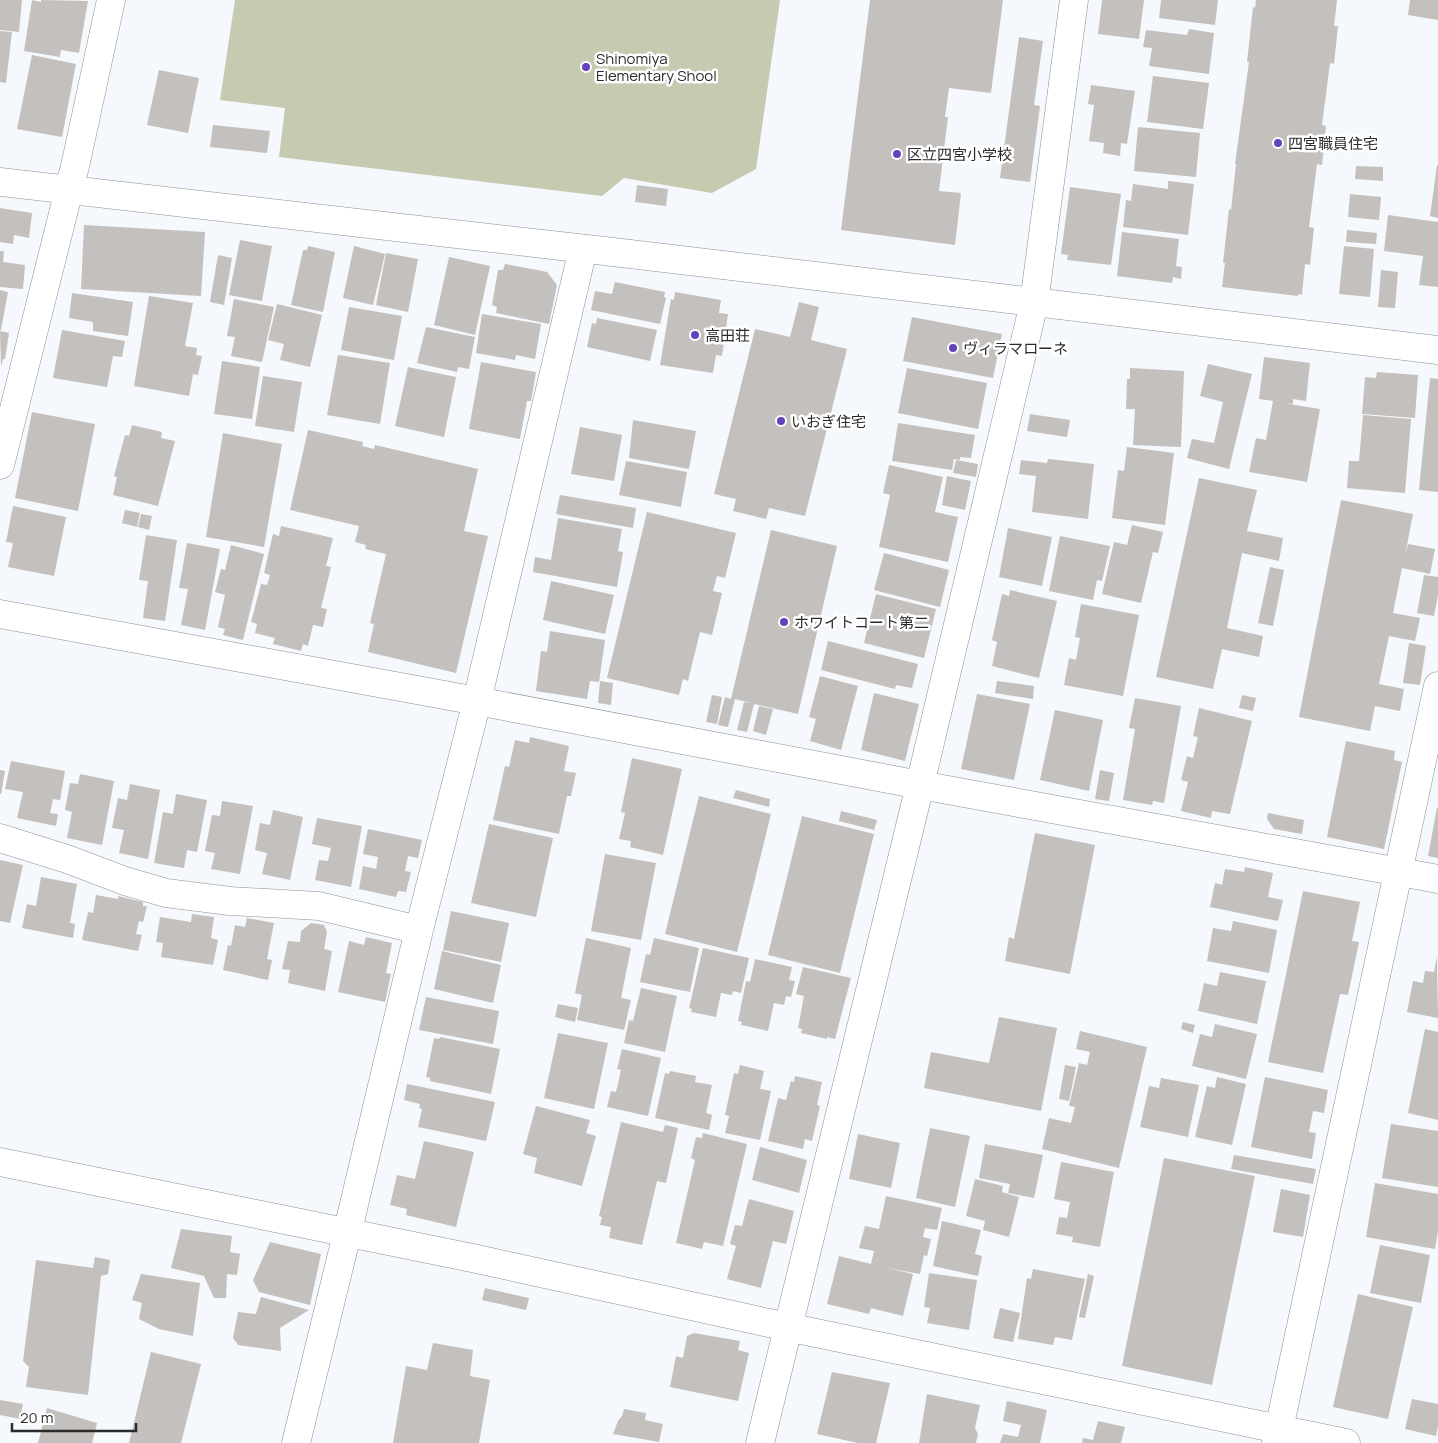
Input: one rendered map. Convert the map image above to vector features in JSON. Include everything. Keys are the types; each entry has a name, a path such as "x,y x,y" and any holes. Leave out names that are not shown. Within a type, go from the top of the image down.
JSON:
{"street":[{"path":"0,465 68,190 111,0"},
{"path":"760,1443 920,785 1034,303 1074,0"},
{"path":"0,182 1438,350"},
{"path":"296,1443 419,930 477,701 583,249"},
{"path":"0,614 1438,879"},
{"path":"1277,1436 1438,686"},
{"path":"0,838 67,859 125,881 166,893 230,901 319,906 419,930"},
{"path":"0,1162 477,1259 1277,1436 1346,1443"}],"green space":[{"path":"235,0 780,0 756,169 712,193 624,178 602,196 279,157 285,108 220,100"}],"building":[{"path":"0,0 22,0 19,32 0,30"},
{"path":"32,0 41,2 41,0 88,1 79,53 61,50 60,57 24,51"},
{"name":"区立四宮小学校","path":"870,0 1003,0 991,93 949,88 945,117 948,117 939,191 961,193 955,245 841,230"},
{"path":"1102,0 1144,0 1139,39 1098,34"},
{"path":"1161,0 1218,0 1215,25 1159,18"},
{"name":"四宮職員住宅","path":"1256,0 1337,0 1334,26 1338,26 1334,64 1330,63 1322,125 1326,126 1322,165 1317,164 1309,227 1314,228 1310,265 1305,264 1302,295 1298,294 1298,296 1222,287 1229,209 1231,210 1235,164 1249,62 1247,62 1253,7 1255,8"},
{"path":"1410,0 1438,0 1438,20 1408,15"},
{"path":"1189,29 1214,33 1209,74 1149,66 1152,48 1143,47 1146,30 1187,35"},
{"path":"0,31 12,32 6,83 0,82"},
{"path":"1019,37 1043,41 1034,105 1040,106 1030,182 1000,178"},
{"path":"32,55 76,64 62,137 17,129"},
{"path":"159,70 199,78 188,133 147,125"},
{"path":"1153,76 1209,83 1203,129 1147,122"},
{"path":"1091,85 1135,91 1127,144 1121,143 1120,156 1103,153 1104,143 1089,141 1094,105 1088,104"},
{"path":"213,125 270,131 267,153 210,147"},
{"path":"1138,127 1200,133 1196,177 1134,171"},
{"path":"1438,165 1438,218 1430,216"},
{"path":"1356,166 1383,167 1383,181 1355,179"},
{"path":"1168,181 1194,184 1188,235 1123,227 1126,200 1131,201 1133,184 1168,189"},
{"path":"637,185 668,189 666,206 635,202"},
{"path":"1070,187 1121,194 1111,265 1067,260 1068,255 1061,254"},
{"path":"1350,194 1381,197 1379,220 1348,217"},
{"path":"0,208 32,213 29,238 14,235 13,244 0,242"},
{"path":"1388,215 1438,222 1438,287 1419,285 1423,256 1384,251"},
{"path":"84,225 205,232 201,296 81,289"},
{"path":"1347,230 1377,233 1376,244 1346,242"},
{"path":"1122,232 1179,239 1176,266 1182,267 1181,279 1173,277 1172,283 1117,276"},
{"path":"240,240 272,246 262,301 229,295"},
{"path":"308,246 335,252 323,312 291,305 303,250 307,250"},
{"path":"354,246 385,254 373,305 343,298"},
{"path":"1344,246 1374,249 1370,297 1339,294"},
{"path":"0,251 4,251 3,262 25,265 23,289 0,287"},
{"path":"386,253 418,259 408,312 376,305"},
{"path":"218,255 232,258 224,305 210,302"},
{"path":"449,257 490,266 475,335 434,325"},
{"path":"505,264 547,272 557,285 549,324 496,313 497,307 492,305 498,270 503,270"},
{"path":"1381,270 1398,272 1395,308 1378,307"},
{"path":"615,282 665,292 664,297 666,298 660,324 591,310 595,291 612,294"},
{"path":"0,290 8,292 1,330 0,330"},
{"name":"高田荘","path":"675,292 721,300 719,313 728,314 722,356 716,355 713,373 660,365 671,299 674,300"},
{"path":"72,293 133,302 128,336 93,331 93,322 69,318"},
{"path":"149,296 193,303 185,346 197,348 196,355 202,356 198,375 193,374 189,396 134,386"},
{"path":"234,299 274,307 262,362 231,356 235,337 227,336"},
{"name":"いおぎ住宅","path":"799,302 819,307 811,340 847,349 805,516 769,508 766,519 733,511 736,499 714,494 755,329 790,337"},
{"path":"277,304 322,315 310,367 280,360 284,344 268,340"},
{"path":"349,307 402,316 394,360 341,350"},
{"path":"482,314 541,324 535,359 516,355 515,360 476,353"},
{"name":"ヴィラマローネ","path":"912,317 1002,334 993,378 903,361"},
{"path":"597,318 657,330 650,361 587,347 592,323 596,324"},
{"path":"426,327 475,337 469,369 458,367 457,372 417,363"},
{"path":"62,330 125,341 122,357 113,356 107,387 53,378"},
{"path":"0,331 9,333 5,359 3,359 1,367"},
{"path":"338,355 390,363 380,424 327,415"},
{"path":"1264,357 1310,363 1306,401 1293,399 1293,404 1283,403 1320,409 1307,482 1249,472 1256,438 1266,440 1273,401 1259,399"},
{"path":"222,361 260,367 252,419 214,414"},
{"path":"481,362 536,372 531,401 527,401 520,439 469,429"},
{"path":"1208,364 1252,374 1229,469 1187,458 1192,439 1214,443 1223,402 1200,396"},
{"path":"408,367 456,377 444,437 395,426"},
{"path":"907,368 987,383 978,429 898,413"},
{"path":"1130,368 1184,371 1181,447 1133,445 1135,409 1126,409 1127,379 1130,379"},
{"path":"1377,372 1418,375 1415,418 1362,414 1365,377 1376,378"},
{"path":"263,376 302,382 294,432 255,426"},
{"path":"1430,378 1438,379 1438,492 1419,490"},
{"path":"32,412 95,424 78,511 15,498"},
{"path":"1030,414 1070,420 1067,437 1027,431"},
{"path":"1363,415 1411,419 1405,493 1347,488 1349,461 1359,461"},
{"path":"633,420 696,431 689,469 629,458"},
{"path":"898,423 975,435 971,458 960,457 960,460 954,459 952,470 892,461"},
{"path":"132,425 162,432 161,438 175,441 158,506 113,495 117,477 114,476 125,435 129,436"},
{"path":"580,427 622,435 614,481 571,474"},
{"path":"308,430 363,442 362,446 374,449 375,445 478,469 464,531 488,536 456,673 368,652 374,624 370,623 386,554 365,549 366,545 355,542 359,526 290,510"},
{"path":"223,433 282,444 264,547 206,537"},
{"path":"1127,447 1174,453 1165,525 1112,518 1118,470 1124,471"},
{"path":"1048,459 1094,464 1088,519 1032,512 1036,476 1019,474 1021,460 1047,463"},
{"path":"956,460 978,464 976,477 953,473"},
{"path":"626,461 687,472 681,507 619,495"},
{"path":"889,465 943,477 935,512 958,517 948,562 879,547 890,495 883,493"},
{"path":"947,476 971,481 965,510 942,505"},
{"path":"1199,478 1257,490 1247,531 1283,538 1279,561 1242,553 1227,628 1263,636 1259,657 1222,649 1213,689 1156,677"},
{"path":"560,495 636,508 633,528 556,514"},
{"path":"1341,500 1413,514 1405,555 1408,544 1435,549 1430,574 1402,568 1393,613 1420,618 1415,641 1389,636 1379,684 1404,689 1400,711 1375,706 1370,731 1299,717"},
{"path":"13,506 66,517 54,576 8,567 13,543 6,542"},
{"path":"125,510 140,513 137,527 122,523"},
{"path":"647,512 736,533 725,578 717,576 713,591 722,593 712,635 700,632 688,681 683,679 679,695 607,678"},
{"path":"141,514 152,516 149,530 138,527"},
{"path":"558,518 622,529 618,551 623,552 617,587 533,572 535,557 551,560"},
{"path":"1132,525 1163,532 1158,553 1153,552 1141,603 1102,594 1114,542 1127,545"},
{"path":"281,526 333,538 326,566 331,567 321,608 327,609 323,627 313,625 308,646 303,644 301,651 273,644 275,638 255,633 257,624 251,622 261,584 267,585 270,575 264,573 273,534 279,536"},
{"path":"1008,528 1052,537 1042,586 999,577"},
{"name":"ホワイトコート第二","path":"771,530 837,546 798,714 754,704 747,732 737,730 744,702 751,703 735,699 728,727 718,725 725,697 731,699"},
{"path":"146,535 177,540 165,621 143,618 148,581 139,580"},
{"path":"1060,536 1110,546 1102,581 1097,580 1093,600 1049,591"},
{"path":"187,543 220,549 205,630 181,625 188,589 179,588"},
{"path":"231,545 264,554 243,640 223,635 225,629 218,627 225,595 215,592 221,569 225,570"},
{"path":"884,553 949,570 940,607 874,590"},
{"path":"1270,567 1284,570 1273,626 1258,623"},
{"path":"1424,575 1438,577 1438,595 1434,616 1417,613"},
{"path":"551,581 614,595 605,634 543,620"},
{"path":"1010,590 1057,601 1039,678 992,666 997,642 992,640 1002,594 1009,596"},
{"path":"876,594 936,609 924,658 864,643"},
{"path":"1081,604 1139,615 1123,696 1064,685 1069,658 1076,660 1080,638 1075,637"},
{"path":"550,631 605,640 599,682 590,681 587,699 536,691 541,651 547,652"},
{"path":"828,641 918,664 912,688 896,685 895,689 821,670"},
{"path":"1409,643 1426,646 1420,685 1403,683"},
{"path":"820,676 858,686 841,750 810,741 816,719 809,717"},
{"path":"600,681 613,683 611,705 598,703"},
{"path":"997,681 1034,686 1033,699 995,693"},
{"path":"874,693 919,704 905,761 861,750"},
{"path":"977,694 1030,704 1014,780 961,769"},
{"path":"712,695 722,697 717,724 706,722"},
{"path":"1242,695 1256,698 1253,711 1239,708"},
{"path":"1135,698 1181,706 1164,803 1153,801 1152,805 1123,800 1135,729 1129,728"},
{"path":"759,706 773,709 766,735 753,731"},
{"path":"1199,708 1252,721 1230,814 1212,811 1211,818 1181,811 1188,782 1181,780 1187,756 1193,758 1198,737 1193,736"},
{"path":"1055,710 1103,720 1089,791 1040,780"},
{"path":"530,737 569,746 564,771 576,773 571,796 567,796 559,834 493,820 505,766 509,767 515,740 529,743"},
{"path":"1346,741 1395,751 1394,760 1402,762 1384,849 1327,837"},
{"path":"632,758 682,769 663,855 630,847 631,841 619,839 625,813 621,812"},
{"path":"11,761 65,771 60,800 53,799 50,813 58,814 56,826 17,818 23,792 5,789"},
{"path":"0,770 5,771 1,794 0,794"},
{"path":"1100,770 1114,773 1109,801 1095,799"},
{"path":"80,774 114,781 102,845 67,838 72,812 65,810 70,783 78,784"},
{"path":"130,784 160,790 148,859 119,853 124,830 112,828 118,798 127,800"},
{"path":"736,790 770,799 769,807 733,798"},
{"path":"176,794 207,800 197,852 187,850 184,868 154,863 163,812 173,814"},
{"path":"699,796 771,814 737,952 665,934"},
{"path":"222,801 253,806 240,874 211,869 215,853 205,851 212,815 220,816"},
{"path":"1438,808 1438,858 1428,856"},
{"path":"273,810 303,817 290,880 262,874 267,853 255,850 260,823 270,825"},
{"path":"841,811 877,820 874,830 839,821"},
{"path":"1268,813 1304,820 1302,834 1274,829 1267,819"},
{"path":"802,816 874,834 840,973 768,955"},
{"path":"317,818 362,826 351,887 315,880 319,860 328,861 331,848 312,844"},
{"path":"489,824 553,838 536,917 471,903"},
{"path":"368,829 422,840 418,858 408,856 405,871 411,872 406,892 398,891 396,897 359,889 363,866 376,869 378,857 363,854"},
{"path":"1035,833 1095,845 1070,974 1005,961 1009,937 1014,939"},
{"path":"605,854 656,863 641,940 591,931"},
{"path":"0,860 23,865 10,923 0,921"},
{"path":"1245,867 1273,873 1268,897 1283,900 1278,921 1210,907 1215,883 1222,885 1225,869 1244,872"},
{"path":"41,877 77,884 70,923 75,924 73,938 22,928 27,904 36,906"},
{"path":"1303,891 1360,902 1352,941 1359,942 1348,995 1340,994 1323,1073 1268,1062"},
{"path":"96,895 118,899 118,896 143,902 143,906 147,906 143,922 139,921 136,934 142,935 138,951 82,940 88,912 93,913"},
{"path":"451,911 509,923 501,962 443,950"},
{"path":"192,914 214,917 211,938 218,940 213,965 161,957 163,943 156,942 160,917 191,922"},
{"path":"247,918 274,923 267,959 272,960 268,980 223,970 228,945 231,946 235,925 245,927"},
{"path":"1233,921 1277,930 1269,973 1207,961 1213,928 1231,931"},
{"path":"311,923 324,925 327,932 324,949 332,951 325,991 288,983 290,970 282,969 288,941 300,942 301,931"},
{"path":"366,937 392,943 386,973 391,974 385,1002 338,992 349,941 364,945"},
{"path":"586,938 631,948 621,998 631,1000 624,1030 577,1020 582,995 575,993"},
{"path":"654,938 699,948 690,992 640,982 646,954 650,955"},
{"path":"703,948 749,958 741,993 733,991 732,995 721,993 716,1017 691,1012 692,1009 689,1008"},
{"path":"442,951 501,965 493,1003 434,989"},
{"path":"1437,956 1438,1018 1407,1012 1413,981 1423,983 1425,971 1434,972"},
{"path":"755,959 792,967 789,980 795,981 791,997 786,996 784,1005 774,1003 768,1031 741,1025 742,1022 738,1021 746,981 750,982"},
{"path":"803,967 851,978 835,1039 801,1033 802,1029 798,1028 804,996 796,994"},
{"path":"1220,972 1266,981 1257,1024 1198,1011 1204,983 1217,986"},
{"path":"641,988 677,996 665,1052 624,1043 629,1020 633,1021"},
{"path":"426,997 499,1011 493,1044 419,1030"},
{"path":"558,1004 578,1008 575,1022 555,1017"},
{"path":"999,1017 1057,1028 1041,1111 924,1088 931,1052 989,1063"},
{"path":"1183,1022 1195,1025 1193,1033 1181,1029"},
{"path":"1215,1024 1257,1034 1246,1079 1192,1066 1200,1034 1212,1037"},
{"path":"1425,1029 1438,1032 1438,1120 1408,1113"},
{"path":"1080,1031 1147,1047 1119,1168 1042,1149 1049,1118 1071,1123 1075,1107 1069,1106 1079,1063 1087,1065 1090,1052 1076,1049"},
{"path":"558,1033 608,1043 594,1109 544,1098"},
{"path":"440,1037 500,1049 491,1094 430,1081 430,1078 426,1077 434,1038 439,1039"},
{"path":"622,1049 661,1058 648,1116 607,1107 611,1091 616,1092 621,1070 617,1069"},
{"path":"740,1065 764,1071 760,1089 771,1091 760,1140 725,1133 729,1116 725,1115 734,1073 738,1074"},
{"path":"1065,1065 1076,1067 1069,1101 1059,1099"},
{"path":"670,1071 696,1076 695,1082 712,1085 706,1113 712,1115 709,1130 655,1118 665,1073 669,1074"},
{"path":"795,1076 822,1082 817,1105 820,1106 812,1141 805,1139 803,1149 768,1141 778,1098 786,1100 791,1081 794,1082"},
{"path":"1217,1077 1246,1084 1232,1145 1195,1137 1207,1086 1215,1088"},
{"path":"1265,1077 1328,1090 1324,1113 1313,1111 1309,1132 1316,1133 1312,1159 1251,1147"},
{"path":"1161,1078 1199,1085 1188,1137 1140,1127 1149,1086 1159,1088"},
{"path":"407,1084 495,1102 486,1141 418,1127 422,1109 419,1108 420,1104 404,1100"},
{"path":"536,1106 590,1120 586,1133 596,1136 582,1186 534,1173 537,1158 523,1154"},
{"path":"621,1122 663,1132 665,1125 678,1128 666,1183 657,1181 642,1245 609,1238 611,1227 600,1225 602,1217 599,1216"},
{"path":"1391,1124 1438,1131 1438,1187 1382,1178"},
{"path":"930,1128 970,1136 955,1207 916,1198"},
{"path":"703,1133 747,1144 723,1246 704,1242 702,1249 676,1243 695,1160 691,1158 696,1137 702,1138"},
{"path":"858,1134 900,1143 891,1188 849,1179"},
{"path":"424,1141 474,1152 456,1227 406,1215 407,1209 390,1205 397,1175 415,1179"},
{"path":"985,1144 1043,1155 1034,1198 1008,1193 1010,1184 979,1178"},
{"path":"760,1147 807,1160 799,1193 752,1180"},
{"path":"1234,1155 1316,1169 1313,1184 1231,1169"},
{"path":"1164,1158 1255,1176 1212,1385 1122,1366"},
{"path":"1061,1162 1114,1172 1100,1247 1072,1242 1073,1237 1056,1234 1059,1217 1067,1218 1070,1202 1054,1199"},
{"path":"975,1179 1003,1186 1002,1192 1019,1197 1009,1237 983,1230 985,1221 966,1216"},
{"path":"1375,1183 1438,1194 1438,1231 1435,1249 1366,1237"},
{"path":"1281,1189 1310,1195 1303,1237 1273,1232"},
{"path":"886,1196 942,1208 937,1230 925,1228 923,1237 931,1239 927,1256 924,1255 920,1274 887,1268 913,1274 903,1316 871,1308 869,1314 827,1304 839,1256 871,1264 874,1251 859,1248 865,1226 879,1229"},
{"path":"749,1199 794,1211 786,1244 773,1241 761,1288 727,1279 736,1246 730,1244 735,1225 742,1226"},
{"path":"942,1221 981,1230 975,1254 982,1256 978,1276 933,1266"},
{"path":"181,1229 232,1236 230,1252 240,1254 237,1275 227,1274 226,1298 214,1298 204,1276 171,1268"},
{"path":"270,1242 321,1254 310,1305 259,1292 253,1280"},
{"path":"1380,1245 1430,1255 1421,1303 1370,1293"},
{"path":"95,1257 110,1260 108,1274 101,1276 88,1395 26,1387 29,1367 23,1361 36,1260 93,1268"},
{"path":"1033,1269 1085,1279 1072,1340 1055,1337 1053,1345 1018,1339 1027,1278 1031,1279"},
{"path":"929,1273 977,1280 969,1330 927,1323 930,1308 924,1307"},
{"path":"141,1274 200,1283 193,1336 159,1329 139,1319 142,1303 132,1300"},
{"path":"1088,1274 1094,1276 1085,1318 1079,1317"},
{"path":"485,1288 529,1298 526,1310 482,1300"},
{"path":"1358,1294 1413,1307 1388,1419 1333,1407"},
{"path":"261,1297 309,1310 280,1328 281,1351 238,1345 233,1338 238,1312 256,1314"},
{"path":"1000,1308 1020,1313 1013,1342 993,1338"},
{"path":"694,1333 740,1341 738,1350 749,1353 738,1401 670,1387 676,1356 683,1358 687,1336"},
{"path":"433,1343 473,1350 470,1376 490,1380 479,1443 393,1443 406,1366 427,1370"},
{"path":"151,1352 201,1364 181,1443 129,1443"},
{"path":"832,1372 890,1383 876,1443 858,1443 817,1434"},
{"path":"927,1394 980,1405 975,1428 978,1434 976,1443 919,1443"},
{"path":"1412,1399 1438,1404 1436,1436 1405,1429"},
{"path":"0,1400 23,1404 20,1419 0,1415"},
{"path":"1007,1401 1047,1410 1040,1443 1000,1443 1003,1434 1018,1437 1021,1425 1003,1421"},
{"path":"47,1408 97,1423 92,1443 38,1443"},
{"path":"624,1409 646,1413 645,1420 663,1424 659,1442 613,1434"},
{"path":"1098,1421 1125,1427 1121,1443 1082,1443 1083,1438 1093,1440"}],"place":[{"name":"Shinomiya Elementary Shool","path":"586,67"},
{"name":"四宮職員住宅","path":"1278,143"},
{"name":"区立四宮小学校","path":"897,154"},
{"name":"高田荘","path":"695,335"},
{"name":"ヴィラマローネ","path":"953,348"},
{"name":"いおぎ住宅","path":"781,421"},
{"name":"ホワイトコート第二","path":"784,622"}]}
